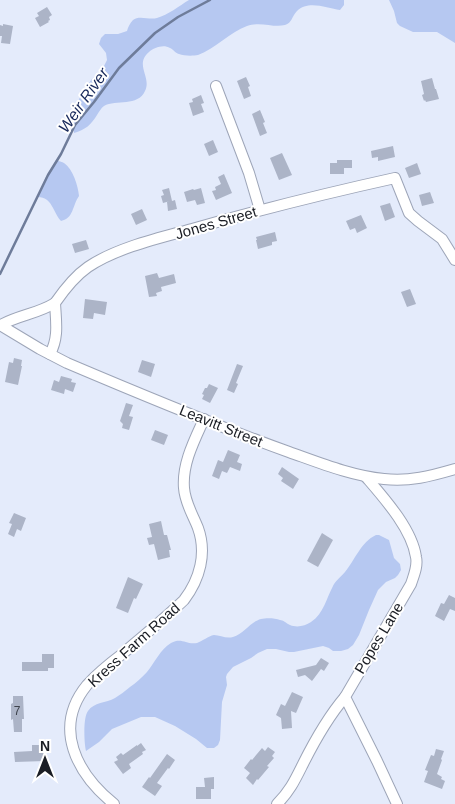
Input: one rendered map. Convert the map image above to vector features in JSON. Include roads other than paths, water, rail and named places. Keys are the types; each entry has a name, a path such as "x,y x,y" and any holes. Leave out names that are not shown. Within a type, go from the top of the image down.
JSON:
{"street":[{"path":"216,86 246,165 260,210"},
{"name":"Jones Street","path":"0,325 11,319 44,309 54,303 82,272 96,262 110,256 167,236 260,210 395,178 409,212 442,239 455,260"},
{"path":"50,354 56,336 54,303"},
{"name":"Leavitt Street","path":"0,325 50,354 92,374 278,448 344,471 384,480 402,480 427,477 455,469"},
{"name":"Kress Farm Road","path":"114,804 98,790 81,768 75,756 71,733 74,707 90,683 106,667 184,600 198,578 201,540 185,497 184,479 189,455 204,419"},
{"name":"Popes Lane","path":"345,697 411,584 416,570 417,558 408,534 393,509 366,477"},
{"path":"278,804 290,790 322,730 345,697 396,804"}],"waterway":[{"name":"Weir River","path":"0,274 48,175 75,125 119,68 155,33 178,17 210,0"}]}
